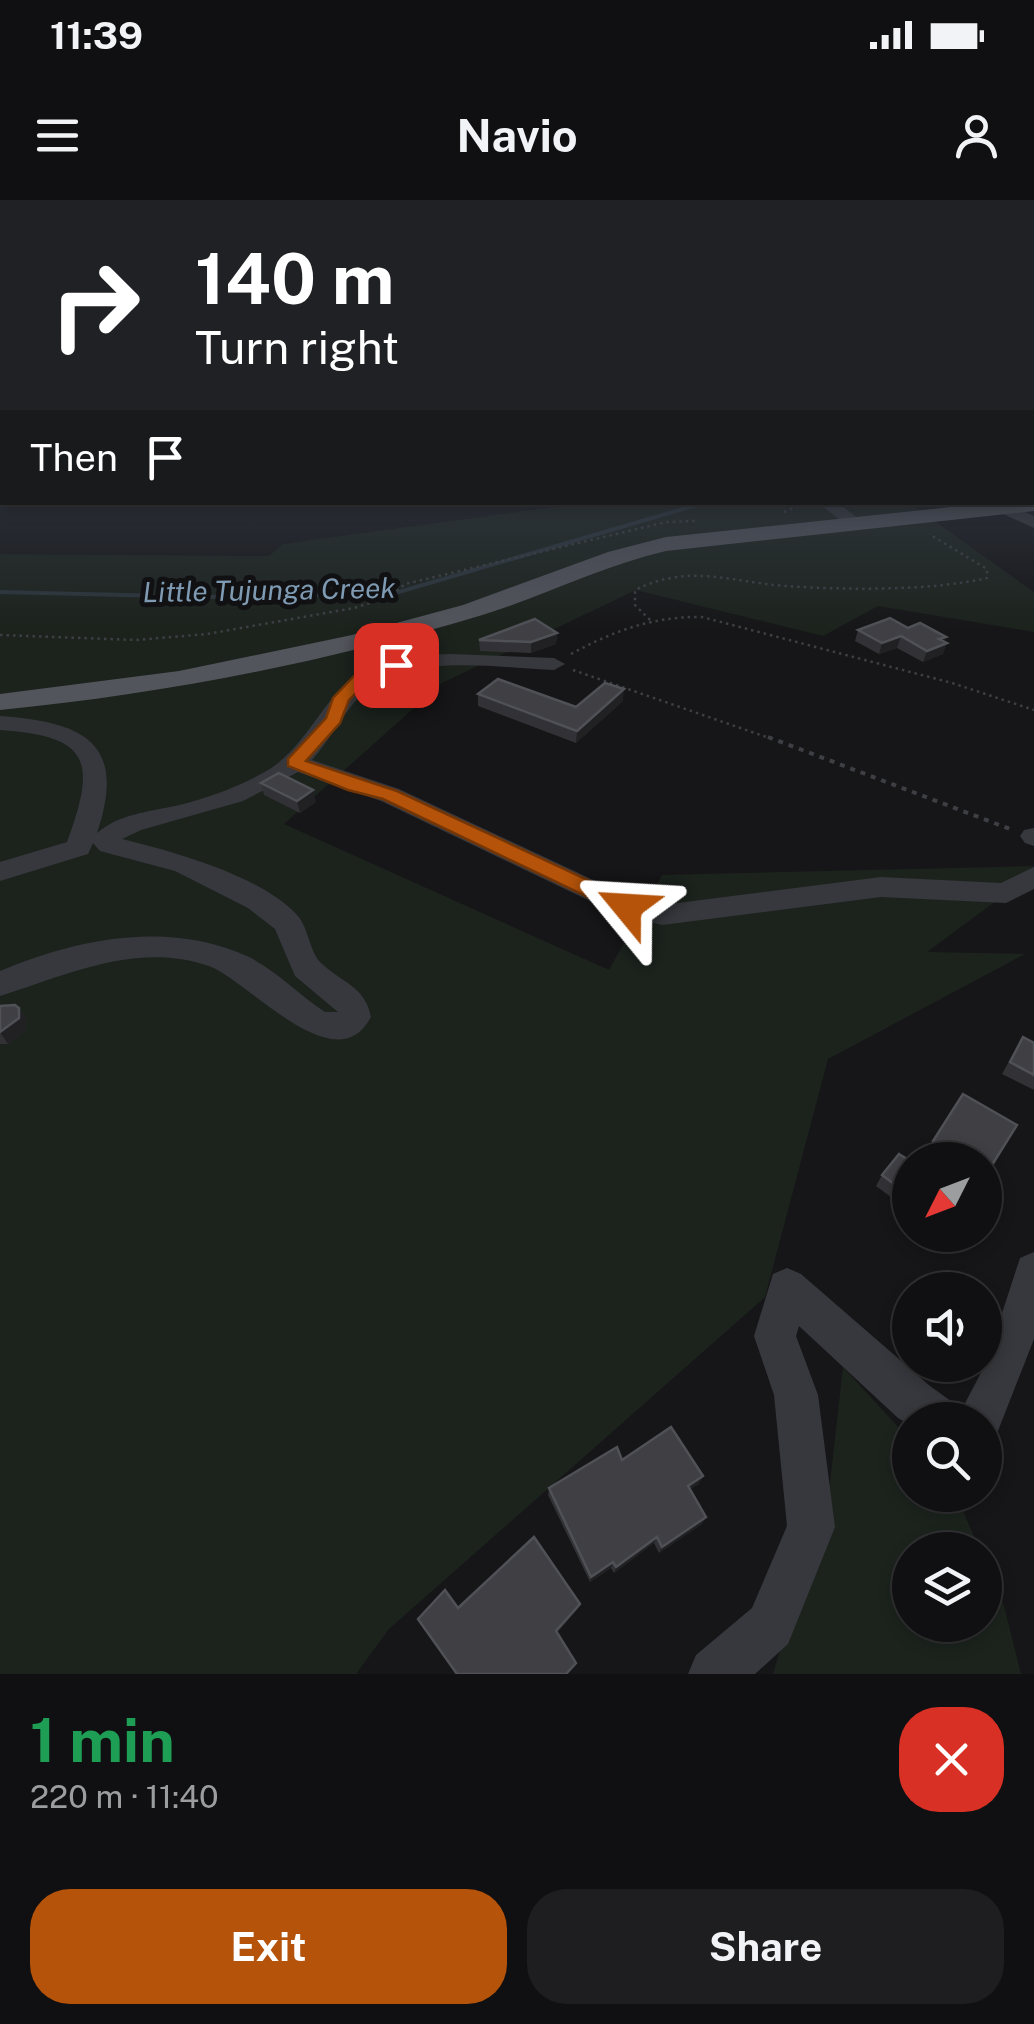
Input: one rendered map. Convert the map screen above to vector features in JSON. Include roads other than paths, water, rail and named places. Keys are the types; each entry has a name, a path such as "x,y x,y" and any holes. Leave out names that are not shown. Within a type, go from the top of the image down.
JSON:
{"main road":[{"path":"0,702 145,684 306,653 530,592 626,552 666,544 1034,505"}],"street":[{"path":"828,505 855,523"},
{"path":"1005,508 1034,524"},
{"path":"0,984 46,962 109,949 143,947 236,965 313,1021 327,1028 344,1026 355,1017 352,1002 306,968 287,923 258,901 184,864 110,845 106,840 132,823 185,811 284,772 334,719 341,698 360,680 396,665 554,664"},
{"path":"0,723 52,729 73,737 89,748 99,768 96,799 78,848 0,872"},
{"path":"294,762 354,786 390,795 627,907 662,915 880,887 1006,893 1034,876"},
{"path":"988,1402 1002,1372 1034,1272"},
{"path":"715,1674 770,1626 811,1527 796,1395 775,1336 787,1288 914,1402"}],"waterway":[{"name":"Little Tujunga Creek","path":"0,592 208,597 392,594 697,505"}]}
